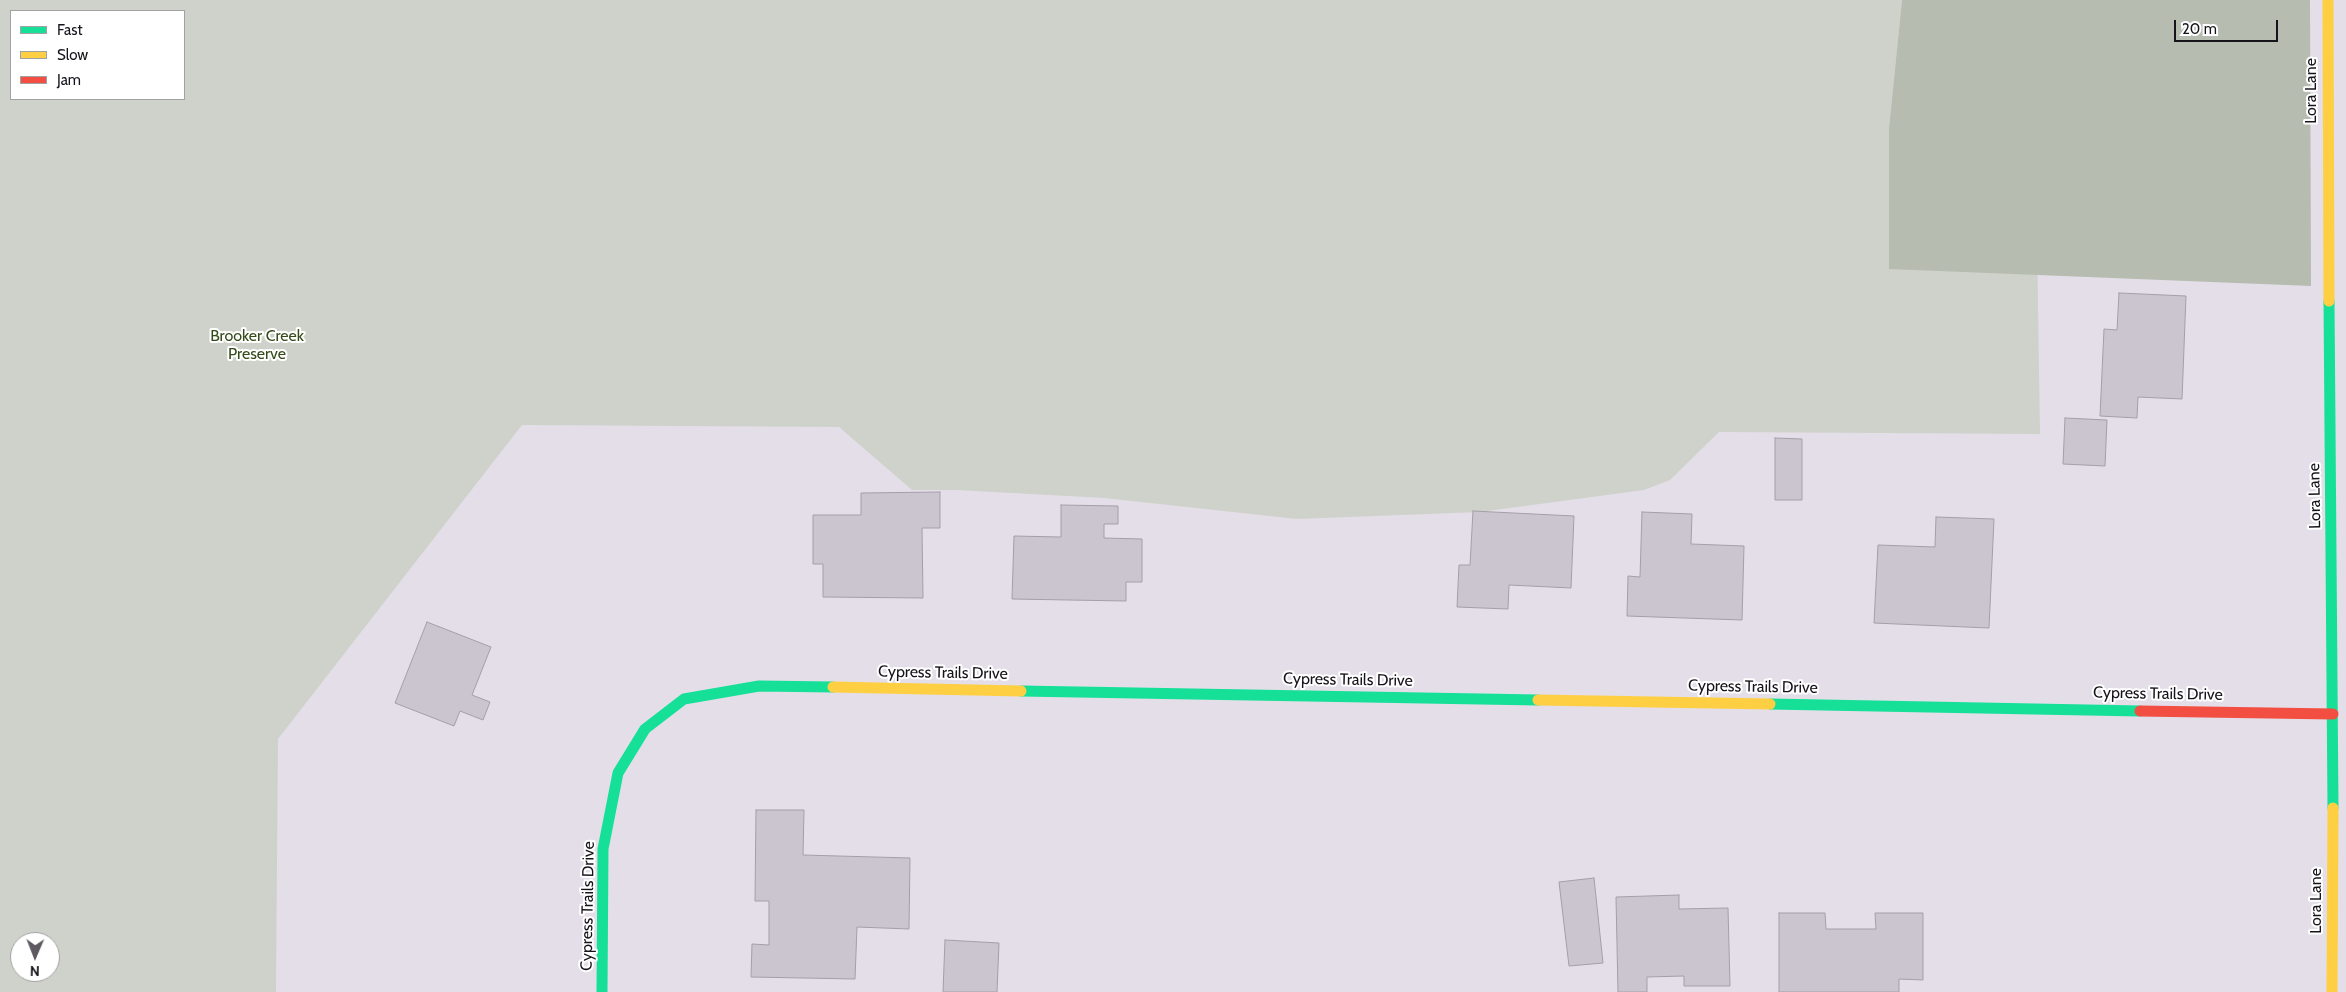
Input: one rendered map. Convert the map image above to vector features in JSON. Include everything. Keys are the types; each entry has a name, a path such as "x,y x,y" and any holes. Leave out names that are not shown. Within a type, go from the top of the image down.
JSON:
{"street":[{"name":"Lora Lane","path":"2328,0 2327,139 2334,714 2332,992"},
{"name":"Cypress Trails Drive","path":"602,992 603,849 618,773 645,729 684,699 759,686 2334,714"}],"green space":[{"name":"Brooker Creek Preserve","path":"0,0 1902,0 1889,128 1889,169 2036,170 2040,434 1719,432 1670,480 1644,490 1480,512 1297,519 1104,498 957,490 912,490 839,427 522,425 278,739 276,992 0,992"}],"shaded area":[{"path":"1902,0 2310,0 2311,286 1889,269 1889,128"}],"building":[{"path":"2119,293 2186,296 2182,399 2138,397 2137,418 2100,416 2104,329 2117,330"},
{"path":"2065,418 2107,420 2105,466 2063,464"},
{"path":"1775,438 1802,439 1802,500 1775,500"},
{"path":"940,492 940,528 922,528 923,598 823,597 823,564 813,564 813,515 861,515 861,493"},
{"path":"1061,505 1118,506 1118,524 1104,524 1104,538 1142,539 1142,582 1126,582 1126,601 1012,599 1014,536 1061,537"},
{"path":"1473,511 1574,516 1571,588 1509,585 1508,609 1457,607 1459,565 1470,565"},
{"path":"1642,512 1692,514 1691,544 1744,546 1742,620 1627,616 1628,576 1640,577"},
{"path":"1936,517 1994,519 1989,628 1874,623 1878,545 1935,547"},
{"path":"427,622 491,647 472,695 490,702 483,720 460,711 454,726 395,703"},
{"path":"756,810 804,810 803,855 910,858 909,929 857,927 855,979 751,977 752,944 769,945 769,901 755,901"},
{"path":"1594,878 1603,963 1569,966 1559,882"},
{"path":"1679,895 1679,909 1728,908 1730,986 1684,986 1684,976 1647,977 1647,992 1618,992 1616,897"},
{"path":"1779,913 1825,913 1826,929 1876,929 1875,913 1923,913 1923,980 1899,979 1899,992 1779,992"},
{"path":"945,940 999,943 997,992 943,992"}],"traffic: fast":[{"path":"2329,301 2333,808"},
{"path":"602,992 603,849 618,773 645,729 684,699 759,686 833,687"},
{"path":"1021,691 1538,700"},
{"path":"1770,704 2140,711"}],"traffic: slow":[{"path":"2328,0 2329,301"},
{"path":"833,687 1021,691"},
{"path":"1538,700 1770,704"},
{"path":"2332,992 2333,808"}],"traffic: jam":[{"path":"2140,711 2333,714"}]}
